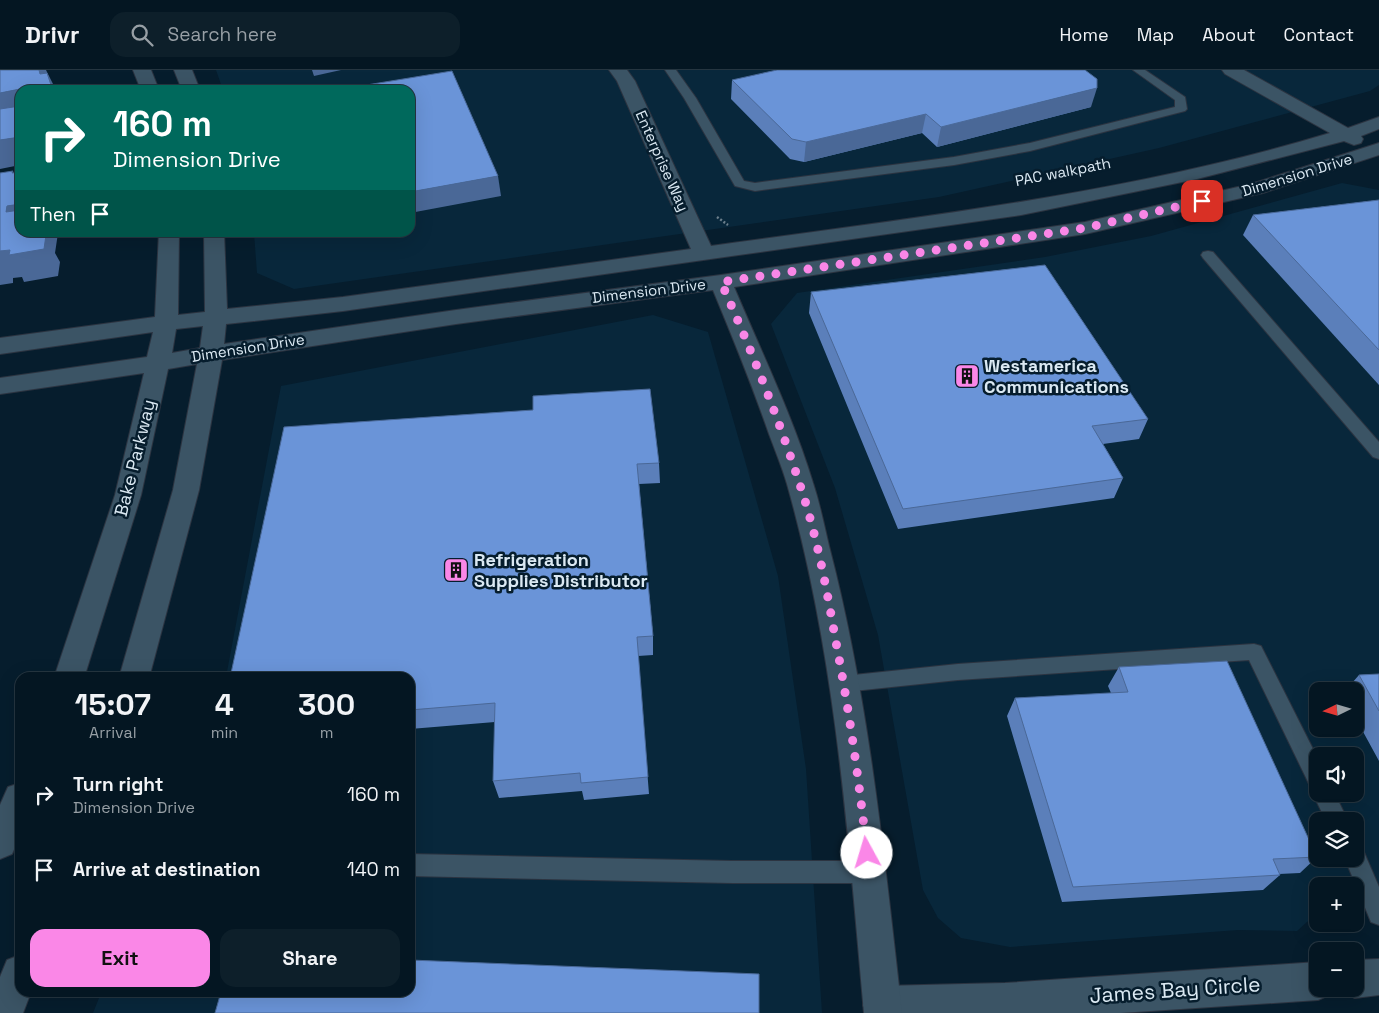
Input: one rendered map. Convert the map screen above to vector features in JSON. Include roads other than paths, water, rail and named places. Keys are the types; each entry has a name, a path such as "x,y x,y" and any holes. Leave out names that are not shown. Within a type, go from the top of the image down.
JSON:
{"main road":[{"path":"142,70 148,85"},
{"path":"183,70 189,85"},
{"name":"Enterprise Way","path":"618,70 626,81 704,253"},
{"path":"1231,70 1344,134 1378,151"},
{"name":"Dimension Drive","path":"0,346 166,322 343,304 1021,209 1117,192 1285,151 1379,123"},
{"name":"Dimension Drive","path":"0,386 95,374 211,354 465,316 721,282 1085,228 1256,189 1378,151"},
{"name":"Bake Parkway","path":"71,672 128,495 158,363 166,322 169,237"},
{"path":"136,672 186,490 211,354 216,317 214,237"},
{"path":"639,292 680,273 704,253"},
{"path":"721,282 762,380 800,482 827,592 852,729 883,1009"},
{"path":"0,843 15,809"},
{"path":"1364,978 1379,977"},
{"name":"James Bay Circle","path":"883,1009 1309,982"},
{"path":"4,1013 15,985"}],"lane":[{"path":"675,71 739,183 755,187 954,161 1030,146 1181,109 1180,99 1138,70"},
{"path":"1208,255 1379,453"},
{"path":"844,684 968,672 1254,652 1309,763"},
{"path":"415,865 732,872 869,872"},
{"path":"1359,867 1379,914"}],"place":[{"name":"Westamerica Communications","path":"967,376"},
{"name":"Refrigeration Supplies Distributor","path":"456,570"}]}
